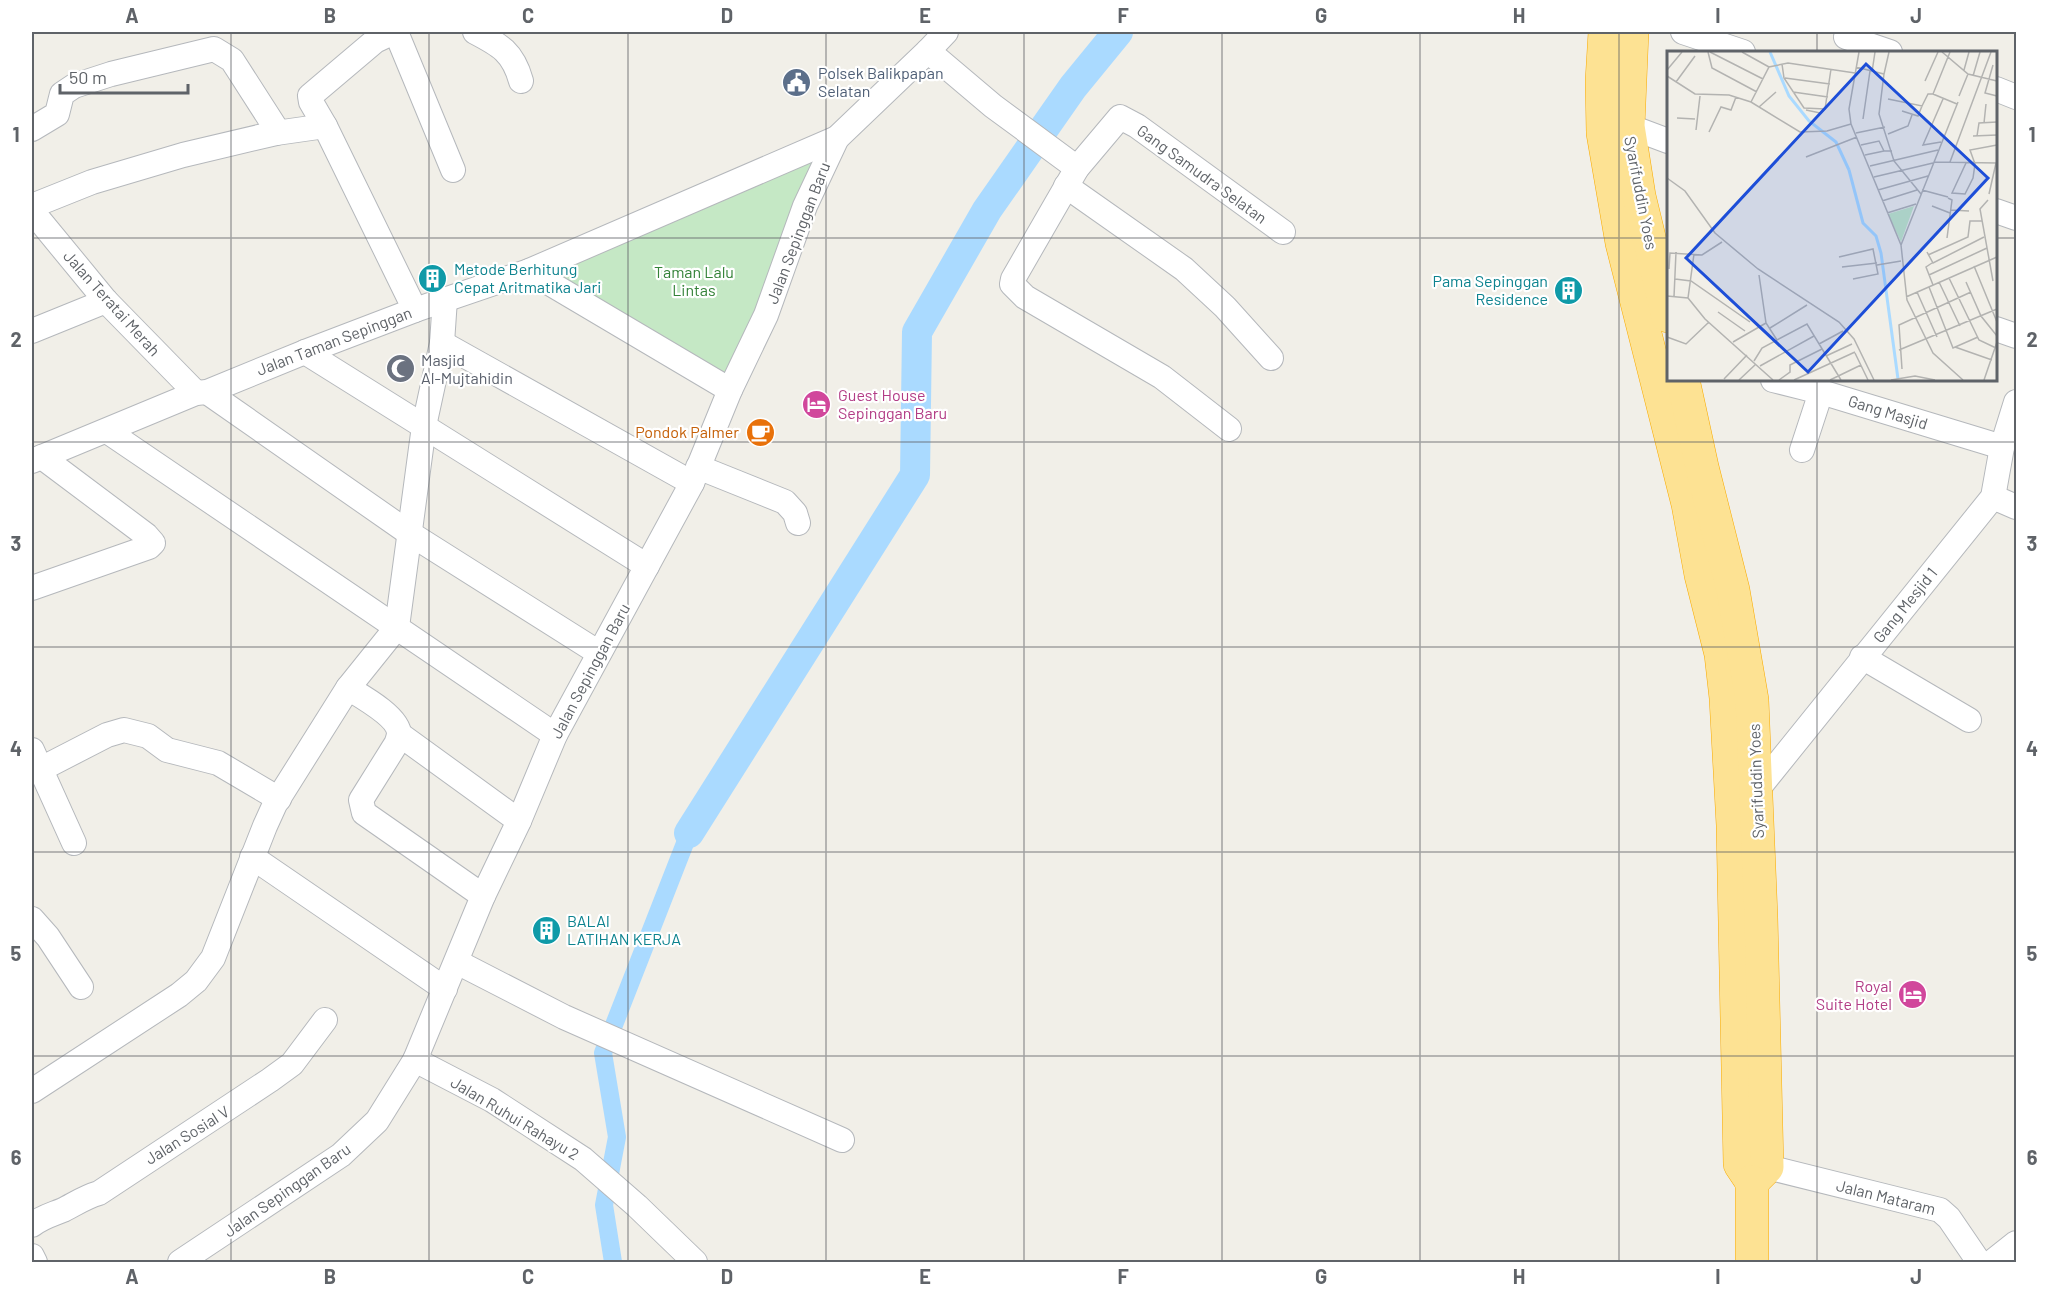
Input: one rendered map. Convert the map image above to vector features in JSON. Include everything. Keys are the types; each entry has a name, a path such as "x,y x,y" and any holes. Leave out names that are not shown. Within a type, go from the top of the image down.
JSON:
{"highway":[{"path":"1605,32 1602,81 1603,134 1622,243 1688,504 1701,575 1721,654 1726,698 1733,825 1740,1164 1759,1175"},
{"name":"Syarifuddin Yoes","path":"1632,32 1628,126 1639,196 1667,312"},
{"name":"Syarifuddin Yoes","path":"1683,381 1733,590 1752,700 1757,790 1759,1175 1752,1263"}],"street":[{"path":"475,32 507,51 516,65 521,81"},
{"name":"Jalan Sepinggan Baru","path":"180,1263 341,1155 377,1121 415,1060 483,896 519,821 555,735 695,475 730,390 766,315 805,206 837,138 946,32"},
{"path":"1683,32 1740,51"},
{"path":"415,310 310,96 383,34 453,170"},
{"path":"1846,40 1886,51"},
{"path":"32,129 57,114 60,110 62,94 74,86 111,74 214,49 232,60 276,133"},
{"path":"928,51 1184,269 1225,307 1271,358"},
{"path":"1997,90 2016,97"},
{"name":"Gang Samudra Selatan","path":"1070,171 1120,117 1137,126 1283,232"},
{"path":"32,206 92,182 160,161 276,133 325,126"},
{"path":"1628,126 1667,141"},
{"name":"Jalan Taman Sepinggan","path":"37,459 304,352 445,299 529,272 837,138"},
{"path":"1070,171 1013,279 1014,288 1025,297 1162,377 1229,429"},
{"name":"Jalan Teratai Merah","path":"32,211 106,301 201,393 408,533 599,653"},
{"path":"1997,212 2016,218"},
{"path":"529,272 730,390"},
{"path":"32,1091 179,995 196,981 213,958 252,857 279,799 348,688 397,627 424,426 442,343 445,299"},
{"path":"32,331 106,301"},
{"path":"1997,330 2016,336"},
{"path":"442,343 695,475 785,502 795,513 798,523"},
{"path":"304,352 647,566"},
{"name":"Gang Masjid","path":"1777,381 1821,392 2002,447"},
{"path":"1802,450 1821,392"},
{"name":"Gang Mesjid 1","path":"1757,790 1993,497 2002,447 2016,402"},
{"path":"107,430 555,735"},
{"path":"32,588 149,547 153,543 146,535 37,459"},
{"path":"1993,497 2016,507"},
{"path":"1862,657 1970,720"},
{"path":"348,688 376,706 396,725 399,734 396,744 361,800 364,813 483,896"},
{"path":"74,843 36,759 124,730 148,736 168,750 218,763 279,799"},
{"path":"399,734 519,821"},
{"path":"252,857 445,989"},
{"path":"32,919 48,937 81,987"},
{"path":"457,962 564,1017 842,1140"},
{"name":"Jalan Sosial V","path":"32,1225 47,1214 65,1209 83,1198 99,1193 270,1080 292,1064 325,1020"},
{"name":"Jalan Ruhui Rahayu 2","path":"415,1060 492,1100 583,1159 637,1206 695,1263"},
{"name":"Jalan Mataram","path":"1759,1175 1940,1210 1949,1218 1979,1263"},
{"path":"1992,1263 2016,1243"},
{"path":"32,1256 35,1263"}],"green space":[{"name":"Taman Lalu Lintas","path":"817,155 727,379 549,273"}],"waterway":[{"path":"689,833 915,475 917,332 987,210 1073,87 1118,32"},
{"path":"613,1262 604,1205 617,1137 603,1053 689,833"}],"place":[{"name":"Polsek Balikpapan Selatan","path":"797,82"},
{"name":"Metode Berhitung Cepat Aritmatika Jari","path":"433,278"},
{"name":"Pama Sepinggan Residence","path":"1569,290"},
{"name":"Masjid Al-Mujtahidin","path":"400,369"},
{"name":"Guest House Sepinggan Baru","path":"817,404"},
{"name":"Pondok Palmer","path":"760,432"},
{"name":"BALAI LATIHAN KERJA","path":"546,930"},
{"name":"Royal Suite Hotel","path":"1913,995"}]}
